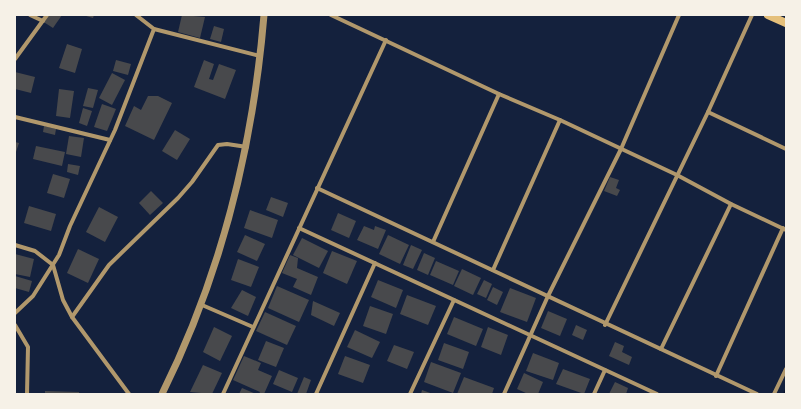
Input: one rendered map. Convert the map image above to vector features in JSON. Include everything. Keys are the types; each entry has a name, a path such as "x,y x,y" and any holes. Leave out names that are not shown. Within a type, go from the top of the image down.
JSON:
{"main road":[{"path":"768,15 786,23"}],"street":[{"path":"30,15 43,21"},
{"path":"15,59 47,15"},
{"path":"136,15 154,29 260,56"},
{"path":"162,394 182,353 202,305 228,221 247,147 260,56 264,15"},
{"path":"331,15 677,175 731,204 784,229 716,376"},
{"path":"504,394 548,296 621,149 679,15"},
{"path":"605,324 708,112 752,15"},
{"path":"15,313 33,296 60,255 70,226 110,140 154,29"},
{"path":"223,394 386,40"},
{"path":"433,242 499,94"},
{"path":"708,112 786,149"},
{"path":"15,117 110,140"},
{"path":"493,270 560,120"},
{"path":"72,317 109,266 178,198 192,182 218,145 227,144 247,147"},
{"path":"317,188 756,394"},
{"path":"661,349 731,204"},
{"path":"299,228 657,394"},
{"path":"15,245 35,251 53,265 63,300 72,317 129,394"},
{"path":"316,394 376,263"},
{"path":"410,394 454,300"},
{"path":"202,305 253,327"},
{"path":"15,325 28,347 27,394"},
{"path":"774,394 786,369"},
{"path":"594,394 605,370"}],"building":[{"path":"46,15 62,15 53,28 42,21"},
{"path":"83,15 94,15 93,18"},
{"path":"182,15 205,17 200,38 178,32"},
{"path":"214,26 224,29 221,42 210,39"},
{"path":"67,44 82,49 75,73 59,68"},
{"path":"116,60 131,64 128,75 113,71"},
{"path":"204,60 214,64 209,79 213,80 219,64 236,70 225,99 194,87"},
{"path":"15,72 35,77 31,93 15,89"},
{"path":"112,73 125,80 112,105 99,98"},
{"path":"88,88 98,90 93,108 83,106"},
{"path":"59,89 74,91 70,118 56,116"},
{"path":"148,96 158,96 172,103 154,140 125,126 134,106 141,110"},
{"path":"102,104 116,109 107,131 94,127"},
{"path":"83,108 92,111 87,126 79,123"},
{"path":"44,126 56,129 55,135 43,132"},
{"path":"175,130 190,139 177,160 162,151"},
{"path":"69,136 84,138 81,157 66,154"},
{"path":"15,142 19,143 15,155"},
{"path":"36,146 65,152 62,166 33,159"},
{"path":"68,164 80,166 78,175 67,172"},
{"path":"53,174 70,179 64,198 47,193"},
{"path":"610,177 619,180 616,188 620,190 617,196 604,191"},
{"path":"151,191 163,203 150,215 139,203"},
{"path":"271,197 288,203 283,217 266,210"},
{"path":"29,206 56,214 51,231 24,223"},
{"path":"99,207 118,217 105,242 86,232"},
{"path":"250,210 278,220 272,238 244,228"},
{"path":"338,213 356,221 349,238 331,230"},
{"path":"364,226 374,230 375,226 386,230 378,249 357,240"},
{"path":"245,235 265,244 257,261 237,252"},
{"path":"388,235 409,245 400,264 379,254"},
{"path":"302,238 328,251 319,268 293,255"},
{"path":"411,245 422,250 413,269 403,265"},
{"path":"78,249 99,259 88,283 67,273"},
{"path":"332,251 357,261 347,284 323,273"},
{"path":"424,253 435,258 428,275 417,270"},
{"path":"15,254 34,259 30,277 15,274"},
{"path":"290,255 298,258 297,268 318,277 311,295 293,287 297,279 282,273"},
{"path":"238,259 259,267 251,287 231,280"},
{"path":"436,261 459,271 453,285 430,275"},
{"path":"462,269 481,278 473,295 454,286"},
{"path":"15,276 32,281 29,292 15,288"},
{"path":"378,280 403,290 396,308 371,297"},
{"path":"484,280 492,284 486,298 477,294"},
{"path":"277,286 309,300 299,322 268,308"},
{"path":"493,287 503,292 497,305 487,300"},
{"path":"510,288 536,298 527,322 500,312"},
{"path":"242,290 256,297 248,316 231,308"},
{"path":"407,295 436,306 428,325 400,314"},
{"path":"313,301 340,313 334,326 311,315"},
{"path":"370,306 393,314 386,334 363,326"},
{"path":"548,311 567,319 560,336 541,328"},
{"path":"265,312 296,326 287,345 256,331"},
{"path":"454,317 483,329 476,346 447,334"},
{"path":"576,325 587,330 583,340 572,335"},
{"path":"214,327 232,336 220,361 203,352"},
{"path":"488,327 508,335 501,355 481,347"},
{"path":"355,330 380,342 372,358 347,347"},
{"path":"266,341 284,348 276,367 258,360"},
{"path":"615,342 624,346 622,352 632,357 629,365 609,356"},
{"path":"444,343 469,352 463,369 438,360"},
{"path":"394,345 414,352 407,369 387,361"},
{"path":"533,353 559,363 553,380 526,371"},
{"path":"244,356 261,363 258,370 272,376 264,394 259,394 260,392 233,380"},
{"path":"345,356 370,365 363,383 338,374"},
{"path":"431,362 461,373 453,393 424,382"},
{"path":"203,365 222,373 212,394 190,392"},
{"path":"563,369 590,379 584,394 556,384"},
{"path":"279,370 298,378 292,392 273,384"},
{"path":"524,373 543,382 538,394 528,394 517,389"},
{"path":"304,377 311,380 306,394 297,394"},
{"path":"464,377 494,388 492,394 457,394"},
{"path":"615,382 628,388 626,394 609,394"},
{"path":"242,388 256,394 239,394"},
{"path":"422,390 433,394 421,394"},
{"path":"45,391 79,392 79,394 45,394"}]}
